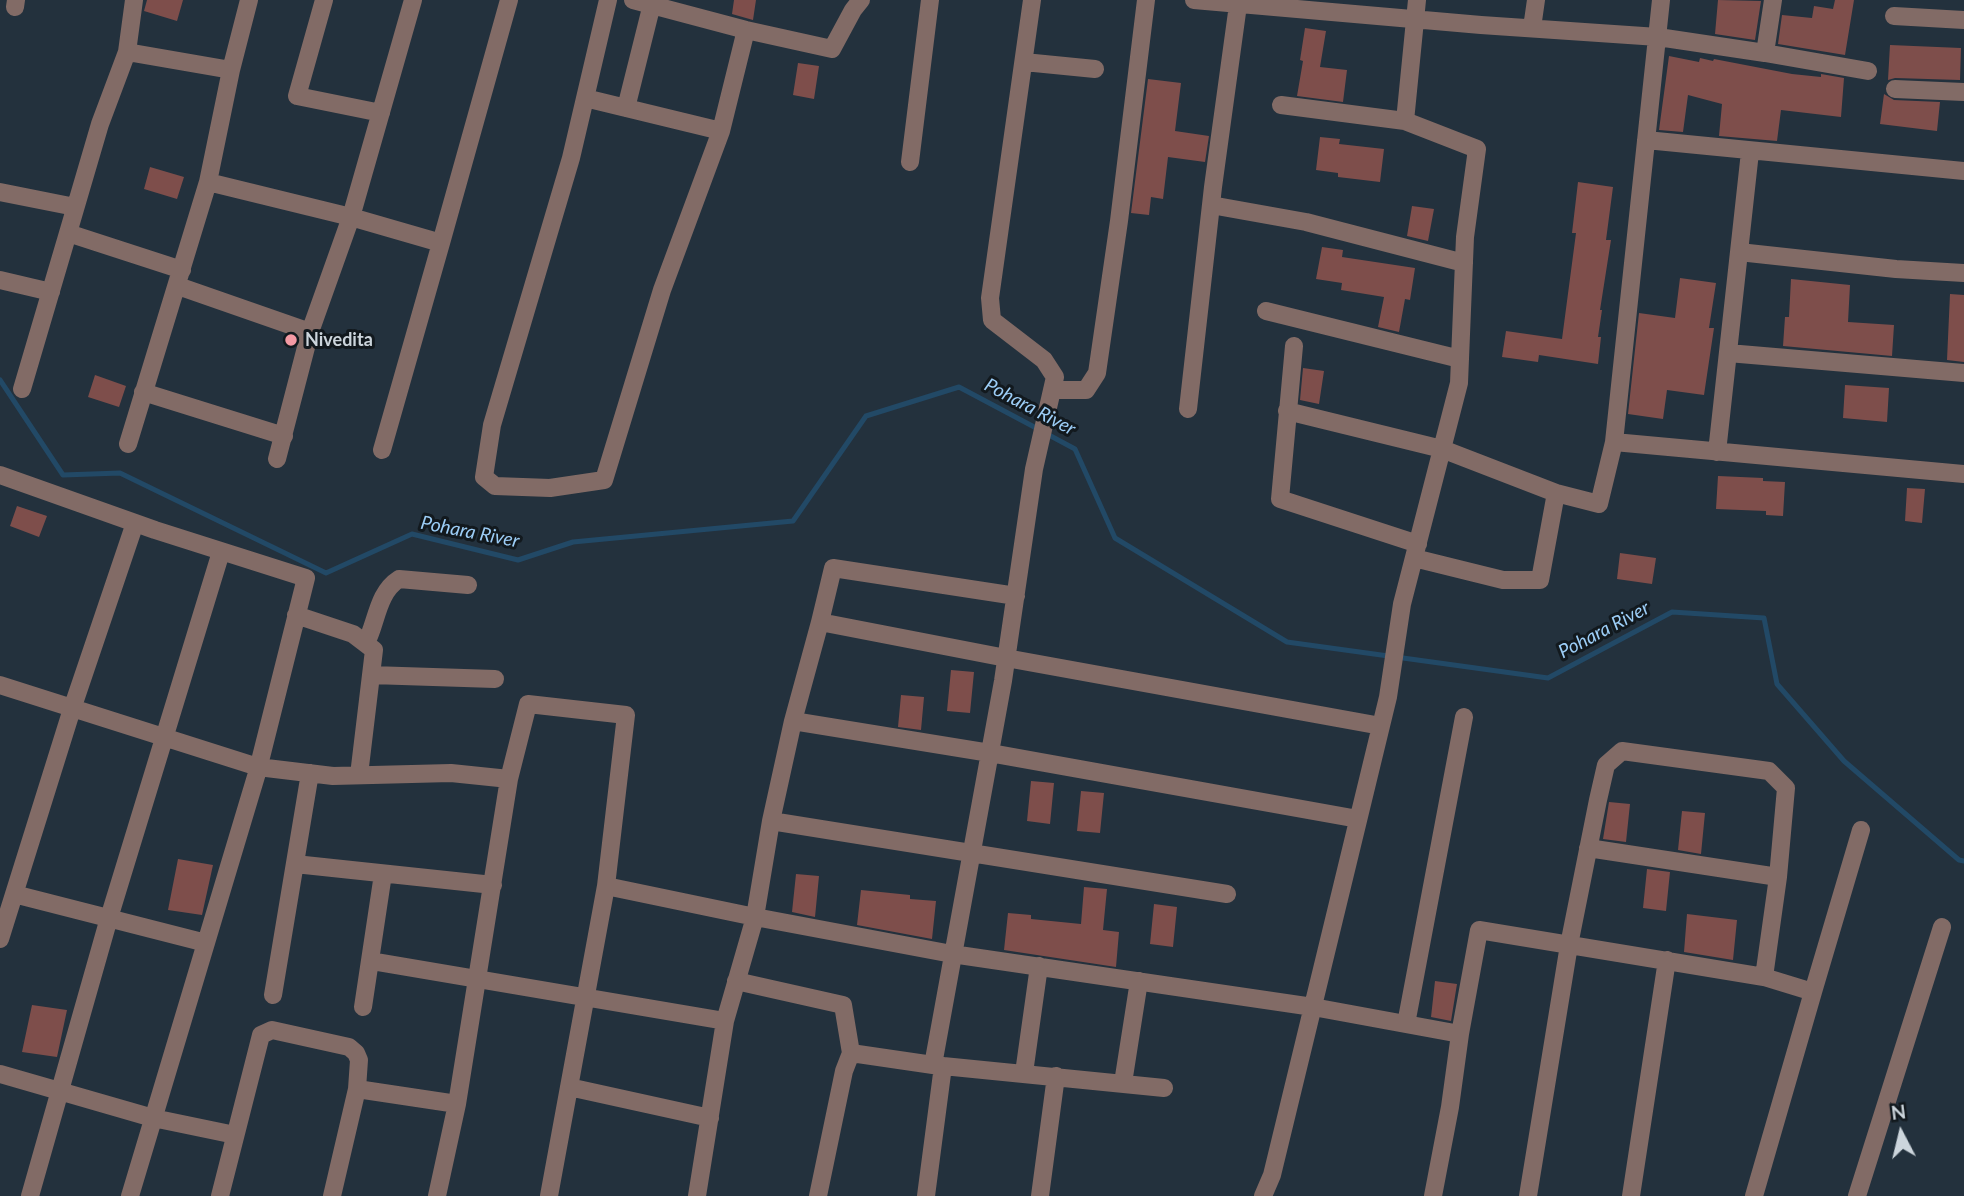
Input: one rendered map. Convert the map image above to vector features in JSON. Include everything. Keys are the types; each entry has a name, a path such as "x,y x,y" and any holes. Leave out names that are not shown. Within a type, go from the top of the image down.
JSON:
{"street":[{"path":"22,389 100,124 127,52 134,0"},
{"path":"128,444 208,182 231,70 249,0"},
{"path":"324,0 297,96 381,113"},
{"path":"277,459 310,332 351,217 412,0"},
{"path":"382,450 509,0"},
{"path":"608,0 570,158 492,425 484,477 495,486 550,488 604,480 662,290 721,131 746,30"},
{"path":"633,0 653,3 746,30 832,49 861,0"},
{"path":"910,162 930,0"},
{"path":"926,1196 952,954 990,753 1034,469 1055,377 1044,360 992,320 990,298 1032,0"},
{"path":"1051,397 1086,390 1097,373 1146,0"},
{"path":"1194,0 1415,20 1658,37 1868,71"},
{"path":"1405,121 1417,0"},
{"path":"1532,29 1536,0"},
{"path":"1287,411 1442,449 1556,493 1599,504 1614,442 1661,0"},
{"path":"1765,53 1773,0"},
{"path":"626,108 653,3"},
{"path":"1188,409 1211,205 1238,5"},
{"path":"1894,16 1964,20"},
{"path":"127,52 231,70"},
{"path":"1024,62 1095,69"},
{"path":"1895,89 1964,92"},
{"path":"585,98 721,131"},
{"path":"1264,1196 1272,1175 1388,697 1402,604 1460,383 1465,237 1477,149 1405,121 1281,105"},
{"path":"1646,140 1964,171"},
{"path":"1717,452 1750,152"},
{"path":"208,182 351,217 441,243"},
{"path":"0,192 75,207"},
{"path":"1211,205 1306,222 1464,263"},
{"path":"68,233 310,332"},
{"path":"1739,252 1896,269 1964,273"},
{"path":"0,280 51,292"},
{"path":"1266,312 1461,359"},
{"path":"1294,346 1280,499 1416,551 1503,580 1540,580 1556,493"},
{"path":"1728,353 1964,373"},
{"path":"143,392 284,436"},
{"path":"1614,442 1964,474"},
{"path":"1,478 306,578 258,767 130,1196"},
{"path":"0,939 72,709 135,523"},
{"path":"30,1196 108,918 221,552"},
{"path":"697,1196 725,1021 755,917 771,821 793,721 833,568 1016,596"},
{"path":"366,643 374,628 383,594 389,585 398,579 468,585"},
{"path":"296,615 354,634 374,650 359,775"},
{"path":"820,622 1381,726"},
{"path":"371,675 495,679"},
{"path":"0,685 258,767 310,773 451,773 509,779"},
{"path":"438,1196 478,981 509,779 528,704 626,715 606,886 569,1087 553,1195"},
{"path":"1406,1024 1464,717"},
{"path":"793,721 990,753 1358,819"},
{"path":"1528,1196 1569,945 1588,848 1606,765 1622,751 1769,771 1786,788 1778,877 1763,977"},
{"path":"272,995 310,773"},
{"path":"771,821 1227,894"},
{"path":"1754,1196 1861,831"},
{"path":"1588,848 1778,877"},
{"path":"295,864 493,885"},
{"path":"363,1007 383,874"},
{"path":"606,886 952,954 1313,1007 1460,1034"},
{"path":"14,894 206,943"},
{"path":"1857,1196 1942,927"},
{"path":"1433,1196 1479,930 1763,977 1813,992"},
{"path":"1631,1196 1667,960"},
{"path":"370,961 725,1021"},
{"path":"1024,1073 1039,966"},
{"path":"736,981 843,1005 851,1053 844,1071 818,1196"},
{"path":"1123,1083 1139,981"},
{"path":"220,1196 261,1035 272,1030 349,1047 359,1060 357,1089 332,1196"},
{"path":"851,1053 938,1065 1164,1088"},
{"path":"0,1074 153,1118 235,1135"},
{"path":"1040,1196 1056,1076"},
{"path":"569,1087 710,1118"},
{"path":"357,1089 457,1104"}],"building":[{"path":"147,0 183,0 177,21 144,11"},
{"path":"734,0 756,0 753,20 732,14"},
{"path":"1718,0 1761,1 1755,40 1715,34"},
{"path":"1835,0 1854,0 1845,55 1778,44 1782,15 1812,18 1814,6 1833,9"},
{"path":"1305,28 1326,31 1320,67 1347,70 1343,102 1297,96"},
{"path":"1890,45 1961,48 1960,80 1888,80"},
{"path":"1669,56 1699,62 1700,58 1714,59 1792,74 1821,77 1821,74 1844,78 1841,117 1781,110 1777,141 1719,136 1722,104 1688,95 1683,132 1659,130"},
{"path":"798,63 819,66 814,99 793,95"},
{"path":"1148,79 1181,83 1175,131 1209,136 1205,162 1168,157 1163,199 1151,197 1149,215 1131,213"},
{"path":"1884,94 1894,100 1940,102 1937,131 1880,124"},
{"path":"1320,137 1340,139 1339,144 1384,149 1380,182 1338,177 1338,173 1316,170"},
{"path":"150,167 184,177 177,199 144,189"},
{"path":"1578,182 1613,187 1606,240 1611,240 1600,310 1598,364 1539,355 1538,362 1502,357 1506,331 1562,339 1576,233 1572,233"},
{"path":"1412,206 1434,209 1428,241 1407,236"},
{"path":"1322,247 1343,250 1342,257 1415,268 1410,300 1405,299 1399,332 1378,327 1384,297 1341,290 1342,283 1316,279"},
{"path":"1680,278 1716,283 1709,328 1714,328 1704,395 1667,390 1663,419 1628,414 1639,313 1675,318"},
{"path":"1791,279 1850,285 1848,322 1894,325 1892,356 1783,346 1785,317 1789,317"},
{"path":"1950,294 1964,295 1964,362 1947,360"},
{"path":"1303,368 1324,371 1319,404 1300,400"},
{"path":"95,375 126,386 119,407 88,397"},
{"path":"1845,385 1889,388 1887,422 1843,418"},
{"path":"1718,476 1785,482 1783,516 1766,515 1766,511 1716,509"},
{"path":"1907,488 1925,489 1922,523 1905,521"},
{"path":"17,506 47,516 39,537 10,526"},
{"path":"1620,553 1656,558 1652,584 1617,579"},
{"path":"951,670 974,672 970,713 947,711"},
{"path":"901,695 924,697 921,730 898,727"},
{"path":"1031,781 1054,783 1050,824 1027,821"},
{"path":"1081,791 1104,793 1100,833 1077,831"},
{"path":"1609,802 1630,804 1626,842 1603,839"},
{"path":"1682,811 1705,813 1701,854 1678,850"},
{"path":"178,859 213,865 202,915 168,910"},
{"path":"1647,869 1670,872 1666,911 1643,908"},
{"path":"796,874 819,876 815,917 792,912"},
{"path":"1084,887 1107,889 1103,930 1119,932 1116,967 1004,950 1008,913 1031,915 1031,919 1081,924"},
{"path":"861,890 910,895 910,899 936,901 932,939 857,925"},
{"path":"1154,904 1177,907 1173,947 1150,944"},
{"path":"1687,914 1737,920 1733,960 1684,952"},
{"path":"1435,981 1457,984 1451,1021 1431,1017"},
{"path":"32,1005 67,1010 57,1057 22,1052"}],"waterway":[{"name":"Pohara River","path":"0,380 63,475 120,473 326,573 412,534 518,560 573,542 793,521 866,416 959,387 1038,429"},
{"name":"Pohara River","path":"1047,434 1075,449 1115,538 1287,642 1548,678 1672,612 1764,618 1777,684 1844,761 1959,860 1964,861"}],"place":[{"name":"Nivedita","path":"291,340"}]}
